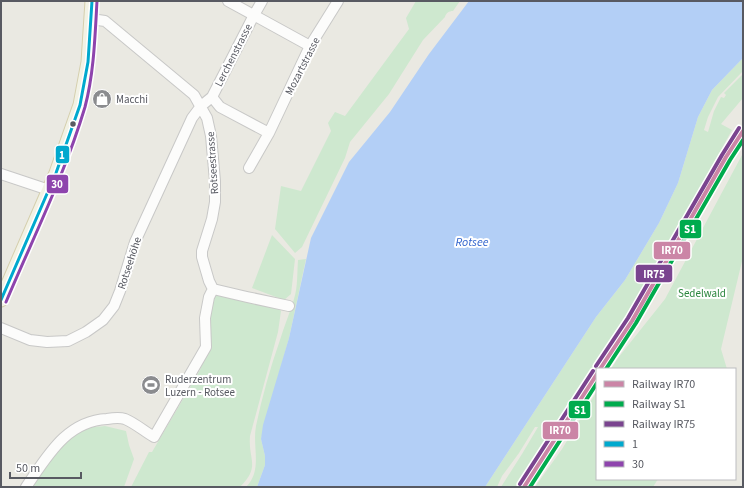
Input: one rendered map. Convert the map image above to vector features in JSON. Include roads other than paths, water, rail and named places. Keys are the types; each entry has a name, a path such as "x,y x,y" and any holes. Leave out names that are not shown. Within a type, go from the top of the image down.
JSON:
{"main road":[{"path":"1,300 49,190 66,147 81,99 88,62 92,1"}],"street":[{"path":"228,1 310,46"},
{"name":"Lerchenstrasse","path":"201,106 212,97 262,1"},
{"name":"Mozartstrasse","path":"249,168 269,133 310,46 338,1"},
{"name":"Rotseestrasse","path":"92,19 105,21 194,95 207,118 211,136 215,181 215,202 212,219 202,250 202,257 213,289"},
{"path":"212,97 220,108 269,133"},
{"name":"Rotseehöhe","path":"1,328 30,340 47,342 68,340 86,332 103,320 114,306 135,242 192,118 201,106"},
{"path":"1,175 49,190"},
{"path":"26,487 61,439 76,427 97,419 118,418 125,420 154,437 206,347 205,318 209,297 213,289 289,306"}],"water":[{"name":"Rotsee","path":"469,1 743,1 743,58 712,90 698,117 678,183 659,223 625,280 596,317 485,487 257,487 265,465 265,456 261,439 263,425 289,338 311,238 349,162 390,112 429,54"}],"rail line":[{"name":"IR75","path":"596,366 628,318 739,128"},
{"name":"IR70","path":"601,368 632,321 726,157 743,131"},
{"name":"S1","path":"607,368 636,323 743,140"},
{"name":"IR75","path":"520,484 593,371"},
{"name":"IR70","path":"524,487 596,376"},
{"name":"S1","path":"530,487 596,385"}],"place":[{"name":"Macchi","path":"102,99"},
{"name":"Ruderzentrum Luzern - Rotsee","path":"151,385"}],"park label":[{"name":"Sedelwald","path":"702,293"}]}
